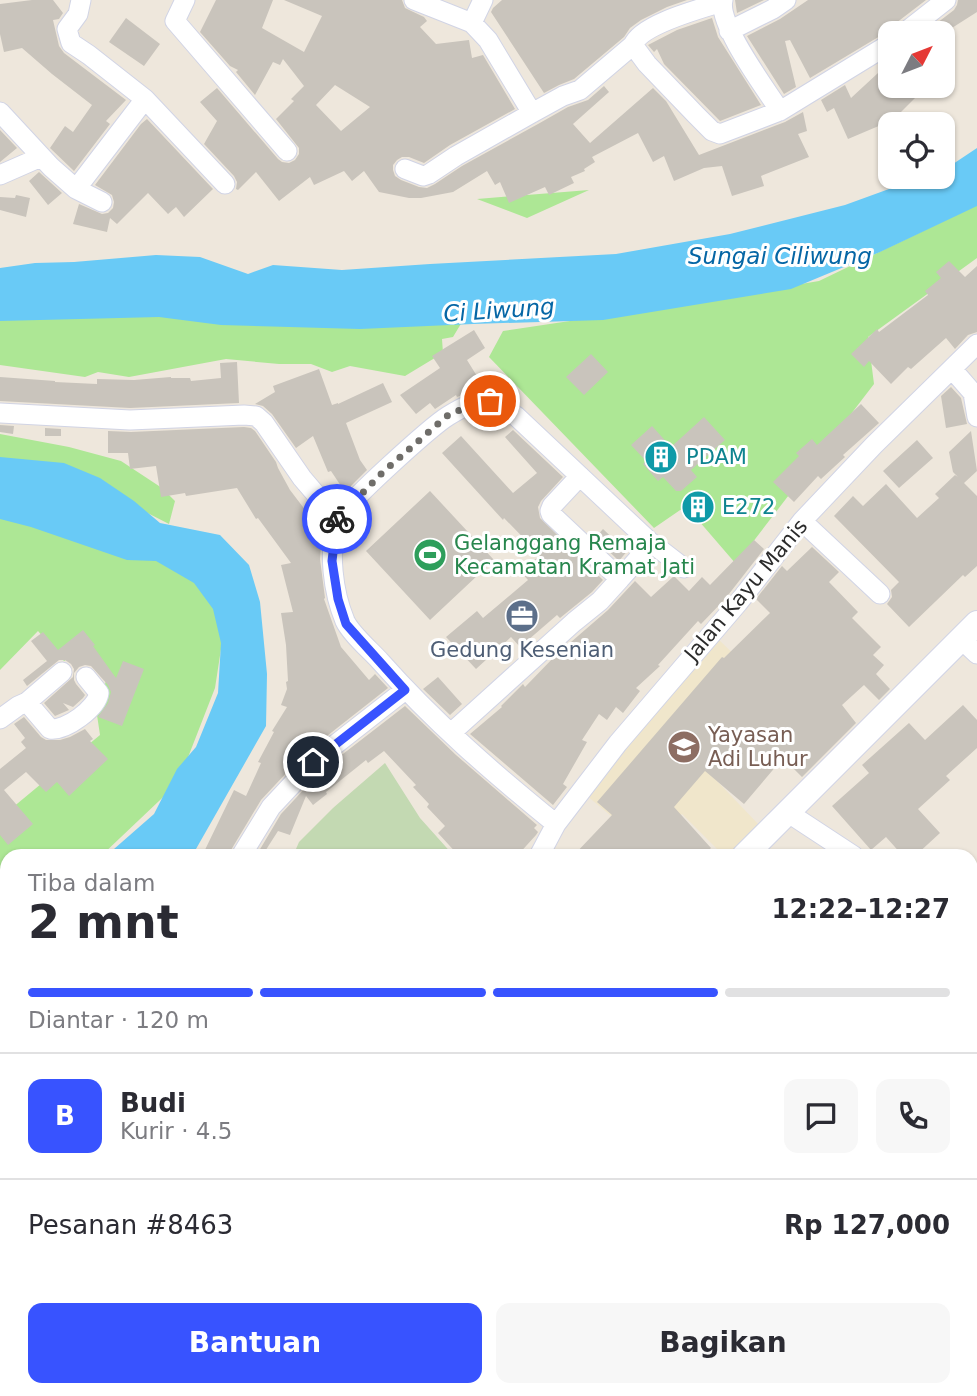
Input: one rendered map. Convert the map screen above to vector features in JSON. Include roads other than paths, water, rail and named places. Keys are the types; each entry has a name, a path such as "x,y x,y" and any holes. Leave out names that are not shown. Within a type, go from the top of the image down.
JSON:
{"street":[{"path":"81,0 78,14 67,29 71,43 145,99 225,184"},
{"path":"185,0 175,21 287,151"},
{"path":"414,0 472,23 488,40 532,113"},
{"path":"472,23 483,0"},
{"path":"729,31 786,0"},
{"path":"919,21 946,0"},
{"path":"405,169 423,176 429,174 532,113 580,90 633,45 636,38 660,23 723,1 729,31 780,111"},
{"path":"633,45 647,64 715,134 780,111 878,51"},
{"path":"76,189 145,99"},
{"path":"0,112 41,157 76,189 102,202"},
{"path":"0,175 41,157"},
{"name":"Jalan Kayu Manis","path":"543,849 556,824 618,743 738,603 802,521 874,445 977,344"},
{"path":"952,369 973,393 977,417"},
{"path":"556,824 425,711 346,624 338,599 332,561 337,519 378,477 447,416 475,403 490,401 516,416 649,541 684,568"},
{"path":"0,413 130,420 256,416 264,423 302,478 337,519"},
{"path":"580,476 552,506 551,514 620,579"},
{"path":"802,521 880,594"},
{"path":"451,733 600,601 637,560 649,541"},
{"path":"751,849 786,812 972,639"},
{"path":"0,719 18,705 27,702 62,672"},
{"path":"27,702 50,729 56,730 82,716 97,700 99,693 86,677"},
{"path":"244,849 274,803 313,762 405,690"},
{"path":"786,812 843,849"}],"water":[{"name":"Sungai Ciliwung","path":"977,148 977,206 880,252 791,289 603,320 360,329 221,325 159,317 0,321 0,268 156,255 200,257 248,274 273,265 342,270 616,254 730,234 845,205 889,189 955,189 955,163"},
{"path":"0,457 64,463 100,478 160,523 220,535 249,565 260,602 267,674 266,726 196,849 114,849 154,814 177,769 196,747 218,693 221,643 213,609 194,583 156,561 127,560 0,519"}],"place":[{"name":"PDAM","path":"661,457"},
{"name":"E272","path":"698,507"},
{"name":"Gelanggang Remaja Kecamatan Kramat Jati","path":"430,555"},
{"name":"Gedung Kesenian","path":"522,616"},
{"name":"Yayasan Adi Luhur","path":"684,747"}],"water label":[{"name":"Ci Liwung","path":"499,310"}]}
